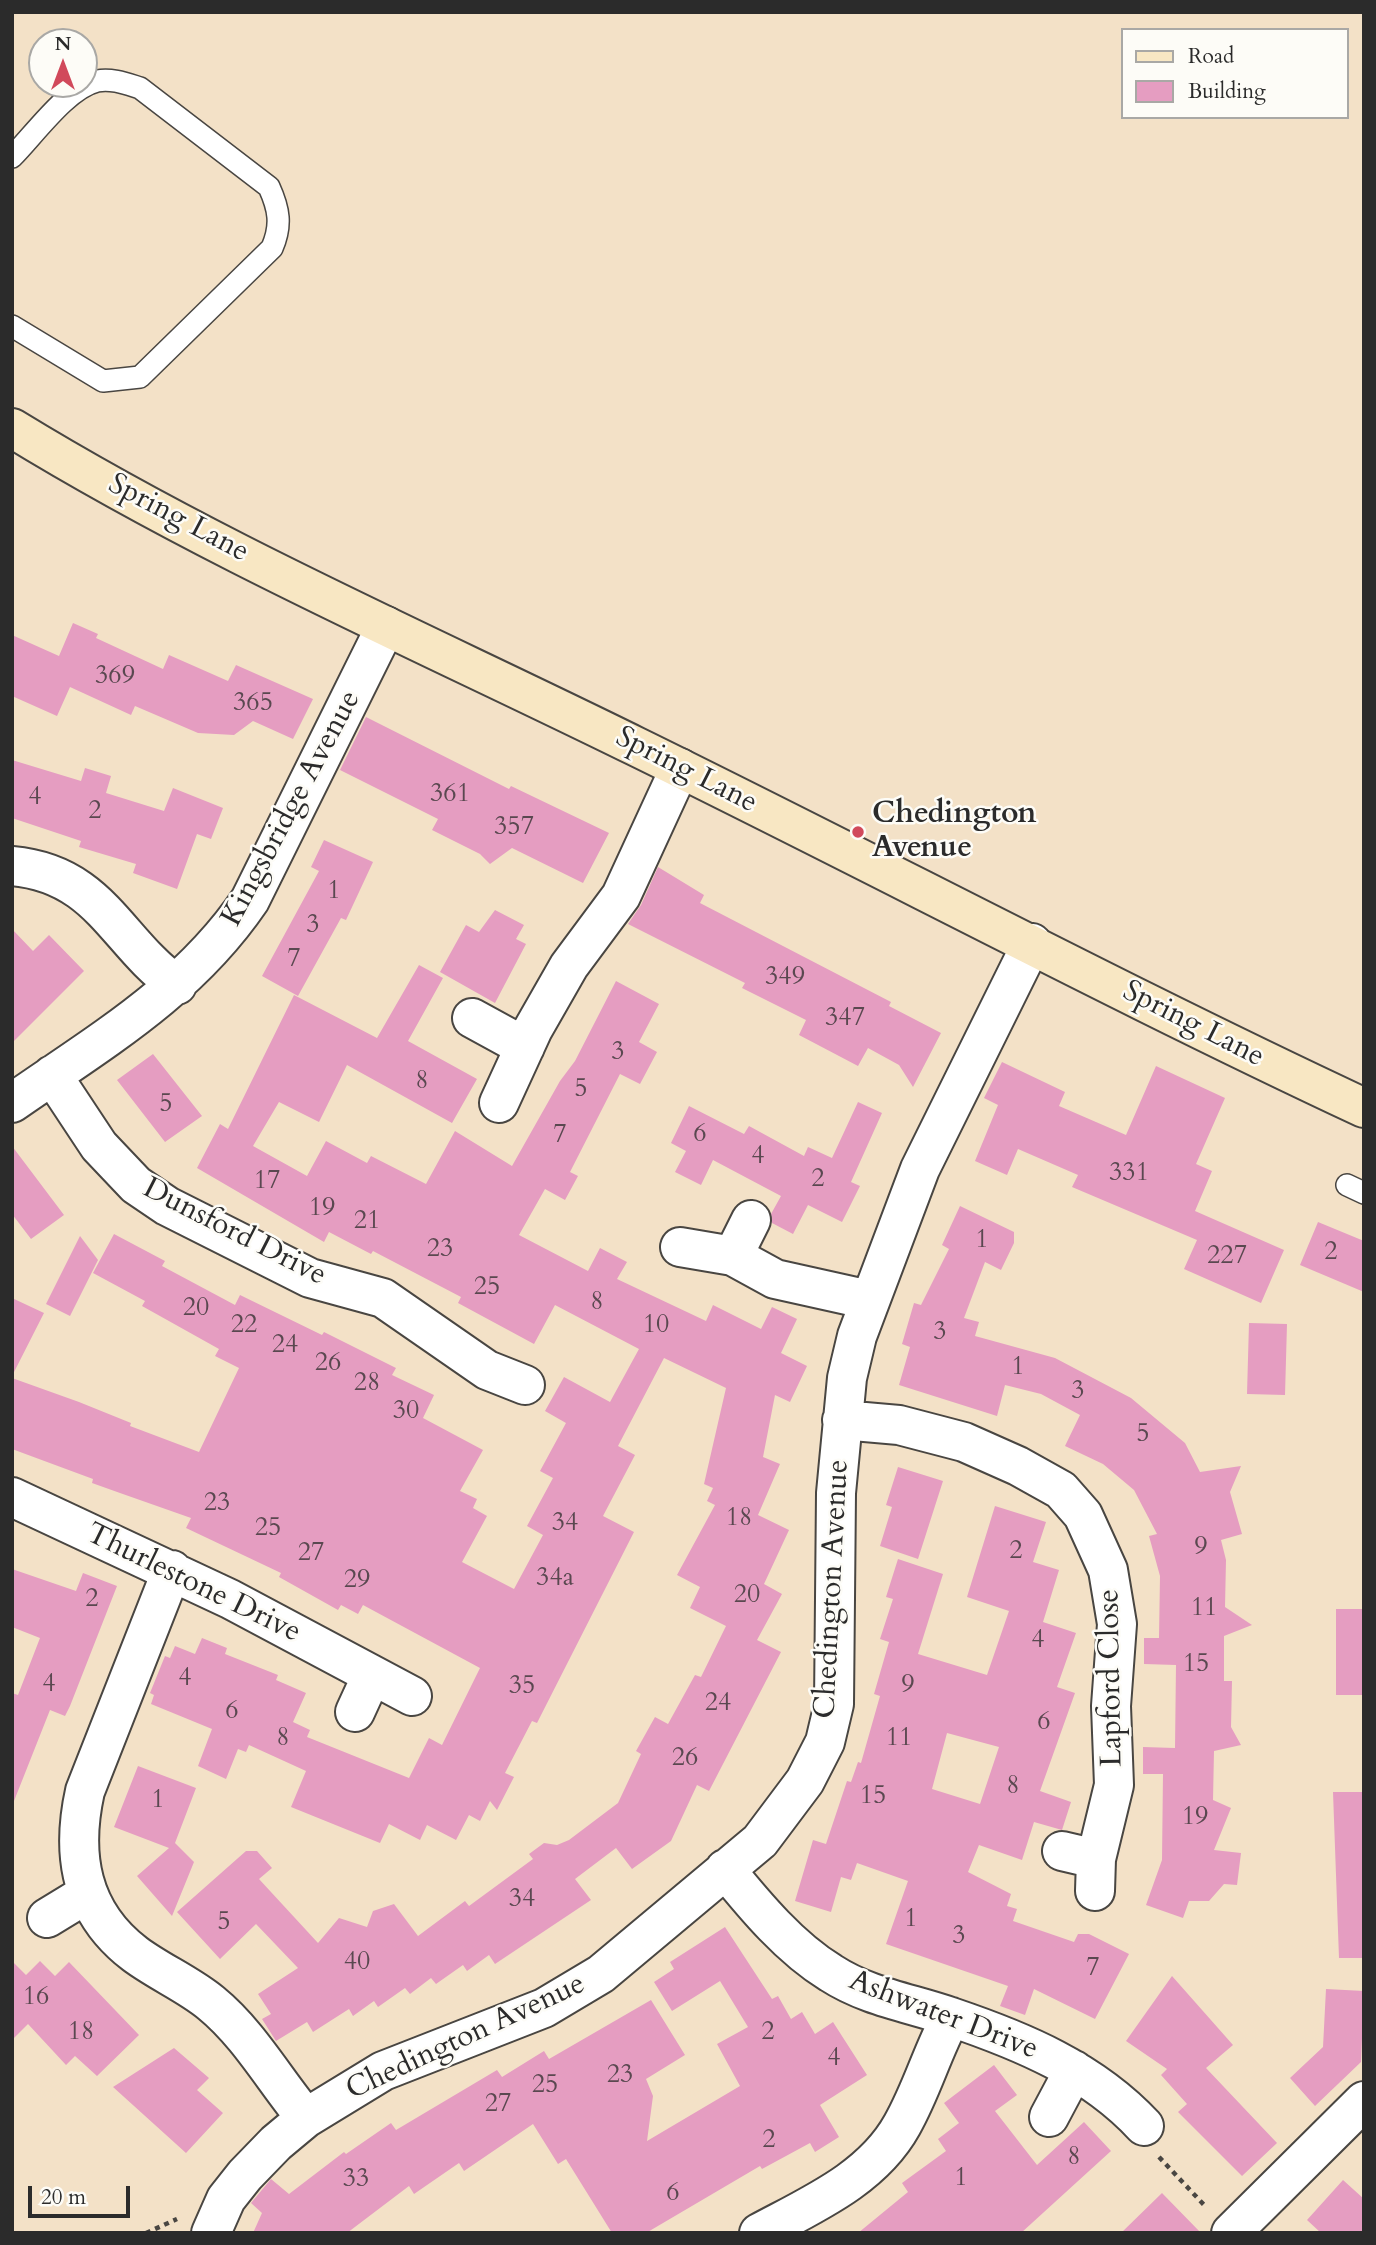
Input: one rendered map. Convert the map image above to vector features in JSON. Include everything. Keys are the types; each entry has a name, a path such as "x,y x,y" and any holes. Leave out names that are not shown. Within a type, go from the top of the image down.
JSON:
{"street":[{"name":"Spring Lane","path":"12,428 171,518 1364,1108"},
{"name":"Kingsbridge Avenue","path":"12,1104 135,1020 208,956 250,900 386,626"},
{"path":"499,1103 525,1047 569,966 621,896 680,768"},
{"path":"12,866 36,869 65,880 118,923 160,973 177,985"},
{"name":"Chedington Avenue","path":"211,2233 226,2199 244,2175 306,2118 383,2071 533,2012 575,1991 601,1974 768,1831 805,1780 825,1742 834,1704 836,1493 847,1378 868,1304 920,1169 1031,943"},
{"path":"472,1018 525,1047"},
{"name":"Dunsford Drive","path":"52,1075 99,1146 146,1192 167,1206 310,1278 383,1298 480,1384 525,1385"},
{"path":"733,1256 751,1220"},
{"path":"680,1247 733,1256 775,1279 856,1297 868,1304"},
{"name":"Lapford Close","path":"842,1420 899,1425 964,1442 1061,1490 1083,1515 1108,1570 1117,1625 1111,1706 1114,1785 1085,1867"},
{"name":"Thurlestone Drive","path":"12,1497 172,1570 412,1696"},
{"path":"172,1570 85,1791 78,1840 80,1872 103,1920 134,1953 212,2003 231,2022 306,2118"},
{"path":"355,1712 372,1675"},
{"name":"Ashwater Drive","path":"725,1869 785,1936 831,1973 871,1994 951,2017 1040,2051 1119,2099 1144,2126"},
{"path":"47,1918 88,1893"},
{"path":"758,2233 829,2195 864,2170 886,2148 902,2126 924,2082 951,2017"},
{"name":"Ashwater Drive","path":"1049,2117 1074,2070"},
{"path":"1221,2223 1364,2101"}],"lane":[{"path":"12,157 72,94 97,81 119,81 140,88 269,187 278,206 280,231 272,248 140,377 103,381 12,326"}],"path":[{"path":"1144,2126 1147,2145 1221,2223"}],"building":[{"path":"73,623 98,634 96,638 163,669 169,655 228,681 236,665 313,699 293,739 253,721 234,735 198,733 135,706 131,715 70,687 57,716 12,696 12,635 59,656"},
{"path":"366,717 509,789 511,786 609,833 583,883 512,848 490,864 480,854 432,830 438,819 340,770"},
{"path":"12,760 81,781 85,768 111,776 106,793 164,811 173,788 223,808 211,839 197,834 177,889 133,873 136,864 79,847 81,841 12,818"},
{"path":"324,840 373,862 346,920 341,918 298,996 262,976 319,871 311,867"},
{"path":"658,867 704,895 700,903 891,1002 889,1006 941,1033 913,1087 899,1065 868,1048 858,1066 799,1035 806,1020 742,988 745,983 628,924 641,905"},
{"path":"495,910 524,925 516,939 526,944 495,1003 440,972 466,925 479,932"},
{"path":"12,929 33,951 49,935 84,971 12,1043"},
{"path":"419,965 443,978 408,1041 477,1079 452,1123 347,1065 319,1122 279,1102 253,1146 307,1176 326,1141 367,1163 371,1156 426,1184 455,1131 512,1166 560,1081 575,1061 616,981 659,1004 639,1042 657,1052 640,1084 620,1074 570,1172 578,1176 565,1200 545,1189 519,1235 588,1271 600,1248 627,1262 617,1279 706,1321 713,1305 761,1329 772,1307 797,1319 781,1353 807,1366 790,1402 775,1395 763,1457 780,1464 758,1515 789,1530 764,1584 782,1594 757,1640 781,1652 709,1791 697,1785 671,1841 632,1869 616,1848 575,1879 591,1900 495,1964 489,1955 467,1971 463,1965 436,1984 431,1978 410,1994 405,1988 378,2007 374,2001 353,2016 349,2009 313,2032 307,2022 276,2041 262,2019 271,2014 258,1994 298,1968 256,1924 220,1959 177,1912 246,1851 257,1851 272,1868 259,1879 318,1943 339,1918 367,1927 373,1911 394,1904 418,1936 465,1901 469,1906 533,1859 529,1854 544,1843 557,1845 569,1840 618,1803 641,1754 636,1751 655,1717 668,1724 695,1675 701,1677 726,1626 690,1608 700,1587 677,1575 715,1505 707,1501 713,1488 704,1484 726,1388 664,1358 618,1446 635,1455 603,1516 634,1532 537,1723 532,1721 505,1773 514,1777 497,1810 490,1801 480,1821 469,1815 456,1840 427,1825 420,1840 389,1824 380,1843 291,1807 306,1771 249,1745 246,1752 238,1749 226,1779 198,1766 212,1729 151,1704 154,1695 150,1693 165,1656 170,1658 175,1646 195,1654 202,1638 227,1648 225,1654 278,1675 276,1680 306,1693 293,1722 310,1730 307,1737 409,1778 429,1738 442,1745 480,1668 363,1605 358,1614 341,1605 338,1610 279,1577 281,1573 186,1528 191,1518 92,1483 93,1479 12,1449 12,1378 79,1402 131,1423 130,1426 199,1452 239,1368 215,1356 219,1349 142,1306 145,1301 93,1273 114,1234 165,1261 162,1266 235,1305 240,1295 322,1335 324,1332 396,1368 392,1375 434,1395 423,1418 483,1450 460,1491 477,1499 473,1508 487,1516 462,1562 514,1589 543,1535 527,1526 553,1478 540,1471 566,1423 545,1411 564,1377 610,1402 639,1349 555,1305 534,1344 458,1303 461,1297 373,1251 371,1254 329,1232 324,1242 197,1168 220,1124 228,1129 294,995 377,1038"},
{"path":"153,1054 202,1116 165,1142 117,1080"},
{"path":"1002,1062 1065,1092 1059,1106 1126,1135 1156,1066 1225,1098 1196,1164 1212,1171 1195,1211 1284,1250 1261,1303 1184,1269 1197,1240 1072,1187 1078,1175 1018,1149 1007,1175 975,1161 998,1105 984,1098"},
{"path":"858,1102 882,1113 851,1182 860,1186 842,1222 808,1205 793,1234 772,1223 771,1214 781,1196 713,1160 701,1185 675,1172 686,1151 671,1143 689,1106 744,1134 749,1126 804,1156 808,1147 832,1158"},
{"path":"12,1146 64,1215 31,1239 12,1214"},
{"path":"960,1206 1014,1232 1014,1243 1001,1270 985,1262 964,1318 979,1322 975,1336 1055,1358 1131,1398 1185,1443 1200,1472 1241,1466 1230,1492 1242,1534 1221,1540 1226,1560 1225,1607 1252,1625 1224,1636 1224,1681 1232,1681 1231,1727 1241,1745 1214,1751 1213,1800 1231,1808 1214,1850 1241,1853 1237,1885 1224,1884 1209,1901 1189,1901 1183,1918 1146,1905 1162,1860 1163,1774 1143,1774 1143,1747 1175,1748 1176,1665 1144,1664 1144,1638 1159,1638 1160,1576 1149,1536 1157,1534 1134,1490 1103,1464 1065,1446 1080,1415 1041,1394 1005,1385 997,1416 899,1385 910,1347 902,1344 914,1303 921,1305 949,1249 942,1245"},
{"path":"1318,1222 1364,1241 1364,1292 1300,1265"},
{"path":"80,1236 98,1260 70,1316 46,1304"},
{"path":"12,1298 44,1313 12,1376"},
{"path":"1249,1323 1287,1324 1285,1395 1247,1394"},
{"path":"898,1467 943,1481 918,1559 880,1546 892,1507 886,1505"},
{"path":"995,1506 1046,1522 1033,1562 1059,1570 1043,1622 1076,1633 1057,1687 1075,1693 1040,1791 1071,1802 1062,1830 1034,1822 1022,1860 979,1845 968,1872 1011,1894 1007,1906 1017,1909 1013,1921 1074,1942 1078,1934 1089,1934 1129,1954 1095,2019 1034,1989 1025,2015 1000,2006 1008,1986 886,1944 908,1881 857,1863 851,1880 841,1877 831,1912 795,1901 813,1840 826,1844 847,1781 851,1782 858,1762 861,1763 880,1696 874,1694 889,1642 880,1639 893,1599 886,1597 898,1559 943,1574 918,1654 987,1675 1009,1611 967,1597","holes":["947,1733 999,1747 980,1804 932,1789"]},
{"path":"12,1569 76,1591 83,1573 117,1586 70,1706 65,1716 50,1710 14,1801 12,1693 18,1695 40,1638 12,1627"},
{"path":"1336,1609 1364,1609 1364,1695 1336,1695"},
{"path":"138,1766 196,1788 175,1843 194,1862 172,1916 137,1876 169,1848 114,1827"},
{"path":"1333,1792 1364,1792 1364,1958 1339,1958"},
{"path":"725,1927 772,1999 778,1996 791,2019 802,2012 815,2034 833,2022 867,2075 820,2105 839,2137 815,2152 810,2143 762,2169 760,2166 646,2233 612,2233 566,2159 558,2164 533,2124 464,2171 459,2163 414,2194 409,2186 347,2233 253,2233 262,2213 251,2203 271,2179 289,2194 344,2152 346,2154 391,2123 396,2130 497,2070 502,2077 544,2051 549,2059 651,2000 685,2055 646,2079 653,2096 647,2141 740,2086 717,2044 748,2027 720,1981 672,2011 654,1982 674,1969 670,1962"},
{"path":"12,1961 26,1975 40,1961 55,1976 69,1962 139,2035 97,2076 75,2056 66,2065 28,2024 12,2040"},
{"path":"1172,1976 1233,2045 1206,2068 1277,2143 1242,2176 1178,2112 1187,2104 1161,2075 1167,2069 1126,2041"},
{"path":"1326,1989 1364,1991 1361,2062 1315,2106 1290,2078 1323,2047"},
{"path":"174,2048 209,2078 197,2090 223,2113 186,2153 113,2087"},
{"path":"994,2065 1017,2095 995,2111 1037,2165 1084,2122 1111,2151 1021,2233 858,2233 908,2192 902,2183 946,2151 938,2139 959,2123 944,2103"},
{"path":"1343,2180 1364,2199 1364,2233 1321,2233 1307,2220"},
{"path":"1162,2193 1201,2233 1121,2233"}],"place":[{"name":"Chedington Avenue","path":"858,832"}]}
